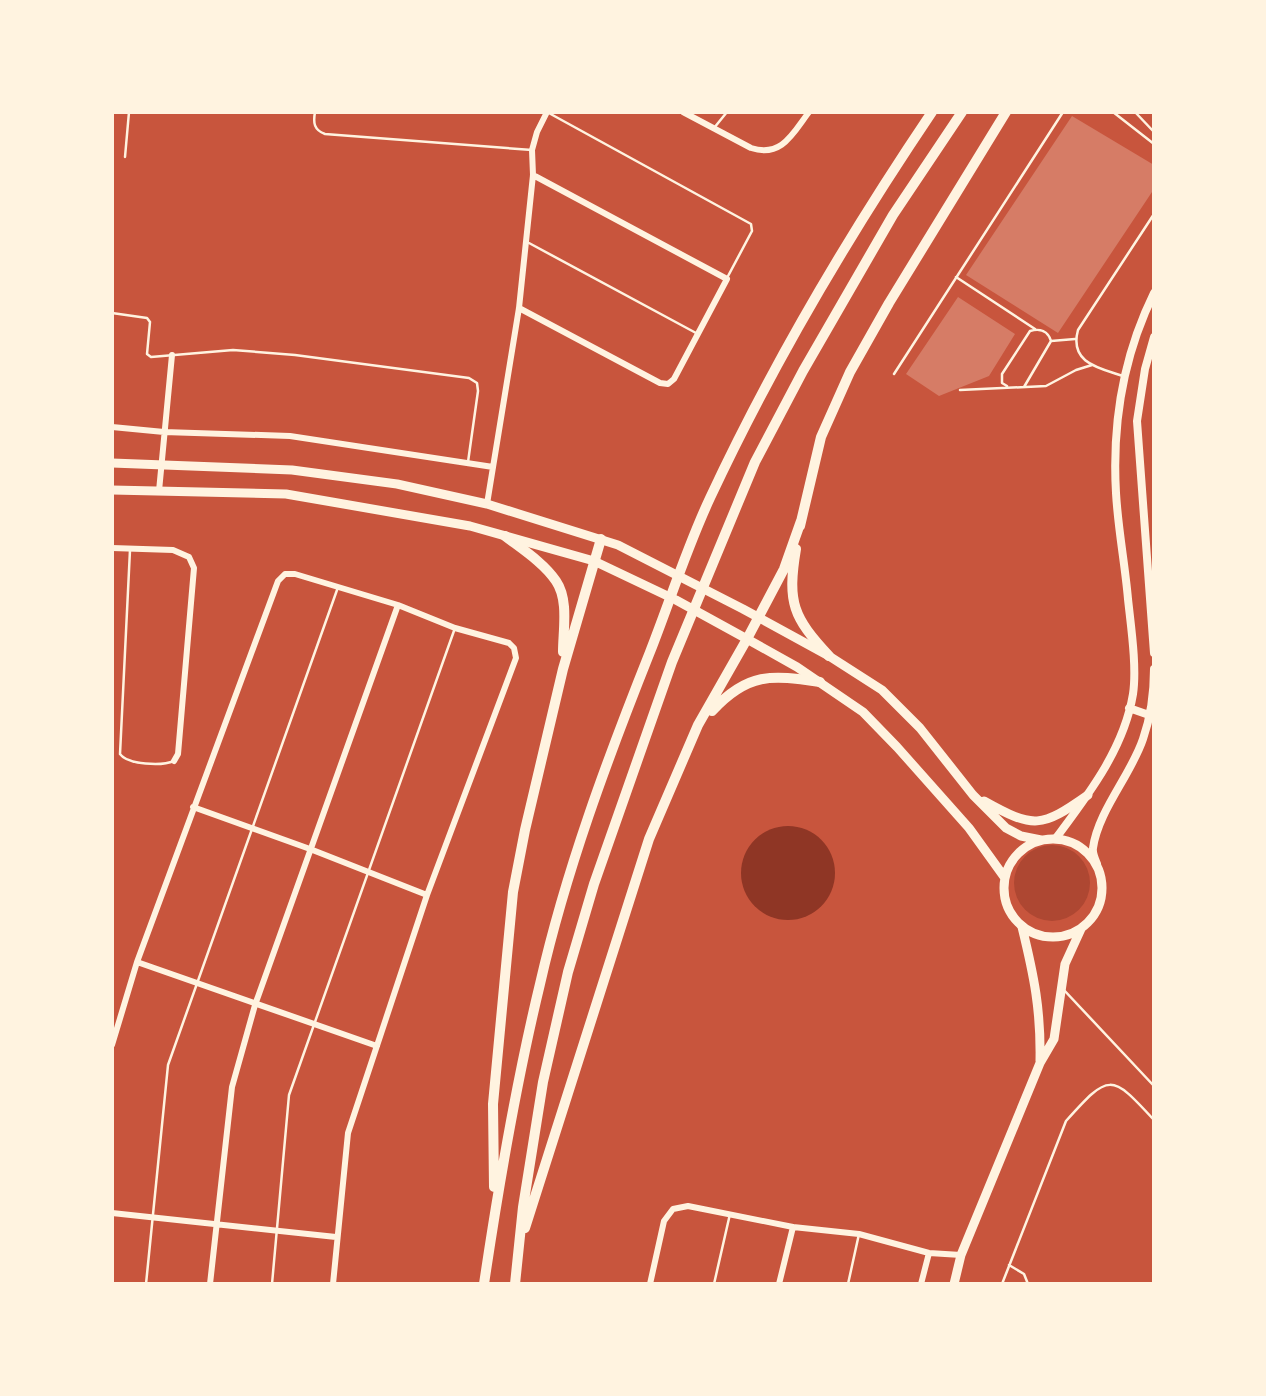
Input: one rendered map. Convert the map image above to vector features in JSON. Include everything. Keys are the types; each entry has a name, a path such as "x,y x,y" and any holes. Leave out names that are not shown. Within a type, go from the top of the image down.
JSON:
{"highway":[{"path":"484,1284 522,1061 540,981 564,892 617,735 709,500 821,285 932,112"},
{"path":"515,1284 523,1207 543,1082 568,972 594,884 672,662 755,462 803,371 893,215 962,112"},
{"path":"830,656 806,630 795,613 791,579 801,521 821,438 850,372 889,303 1006,112"},
{"path":"520,1241 649,839 698,725 784,569 801,521"},
{"path":"505,536 541,565 557,582 564,604 563,669"},
{"path":"495,1214 493,1104 513,892 563,669 601,539"},
{"path":"698,725 729,692 758,679 782,677 820,682"}],"main road":[{"path":"112,463 292,470 397,484 487,504 618,545 830,656 882,690 920,728 973,795 1006,828 1021,836 1073,842 1087,851 1097,864 1103,892 1099,907 1091,919 1081,929 1066,936 1036,934 1022,927 1007,905 1004,878 1009,865 1017,853 1041,839"},
{"path":"112,490 286,494 445,521 594,561 730,629 820,682 863,712 969,828 1004,878"},
{"path":"973,795 1010,816 1029,822 1060,814 1088,795"},
{"path":"1022,927 1037,991 1041,1022 1041,1063"},
{"path":"954,1284 961,1255 1041,1063 1054,1039 1065,964 1081,929"}],"street":[{"path":"487,504 519,308 533,175 532,150 547,112"},
{"path":"683,112 763,152 772,151 789,139 809,112"},
{"path":"519,308 660,383 668,384 674,379 727,279 533,175"},
{"path":"1056,838 1088,795 1125,725 1133,692 1132,638 1116,494 1115,429 1123,376 1139,323 1154,293"},
{"path":"1154,337 1145,369 1137,421 1154,653"},
{"path":"159,491 172,355"},
{"path":"112,427 164,432 290,436 493,467"},
{"path":"112,548 173,550 189,557 194,568 178,754 174,761"},
{"path":"112,1045 137,962 278,581 285,574 295,574 398,605 455,628 509,643 516,658 427,895 348,1133 336,1237 334,1284"},
{"path":"210,1284 232,1087 255,1005 398,605"},
{"path":"1097,864 1092,851 1099,827 1130,771 1143,739 1154,700 1154,669"},
{"path":"1129,708 1149,715"},
{"path":"193,807 427,895"},
{"path":"137,962 377,1046"},
{"path":"650,1284 664,1221 673,1209 688,1206 793,1227 859,1234 929,1253 961,1255"},
{"path":"112,1213 336,1237"},
{"path":"779,1284 793,1227"},
{"path":"921,1284 929,1253"}],"lane":[{"path":"125,157 129,112"},
{"path":"315,112 314,127 325,134 532,150"},
{"path":"547,112 751,224 752,231 727,279"},
{"path":"714,128 727,112"},
{"path":"894,374 1063,112"},
{"path":"1113,112 1154,144"},
{"path":"1135,112 1154,132"},
{"path":"1123,376 1092,365 1077,349 1075,340 1078,330 1154,214"},
{"path":"526,242 698,334"},
{"path":"957,277 1035,329 1047,333 1051,341"},
{"path":"112,313 147,318 150,322 147,354 151,357 233,351 295,355 469,378 477,383 478,391 468,463"},
{"path":"1012,388 1002,383 1002,374 1030,331 1035,329"},
{"path":"1051,341 1075,340"},
{"path":"1024,387 1051,341"},
{"path":"960,390 1046,387 1076,370 1092,365"},
{"path":"130,548 120,754 129,761 167,764 174,761"},
{"path":"146,1284 168,1065 338,587"},
{"path":"272,1284 289,1095 455,628"},
{"path":"1063,989 1154,1086"},
{"path":"1002,1284 1066,1121 1085,1100 1101,1086 1112,1084 1126,1089 1154,1120"},
{"path":"714,1284 730,1214"},
{"path":"848,1284 859,1234"},
{"path":"1009,1265 1024,1274 1028,1284"}],"shaded area":[{"path":"788,826 806,830 821,840 831,855 835,873 831,891 821,906 806,916 788,920 770,916 755,906 745,891 741,873 745,855 755,840 770,830"},
{"path":"1052,845 1066,848 1079,856 1087,869 1090,883 1087,897 1079,910 1066,918 1052,921 1038,918 1025,910 1017,897 1014,883 1017,869 1025,856 1038,848"}],"building":[{"path":"1072,116 1154,165 1154,189 1058,333 966,275"},
{"path":"958,297 1015,334 989,376 939,396 906,374"}]}
